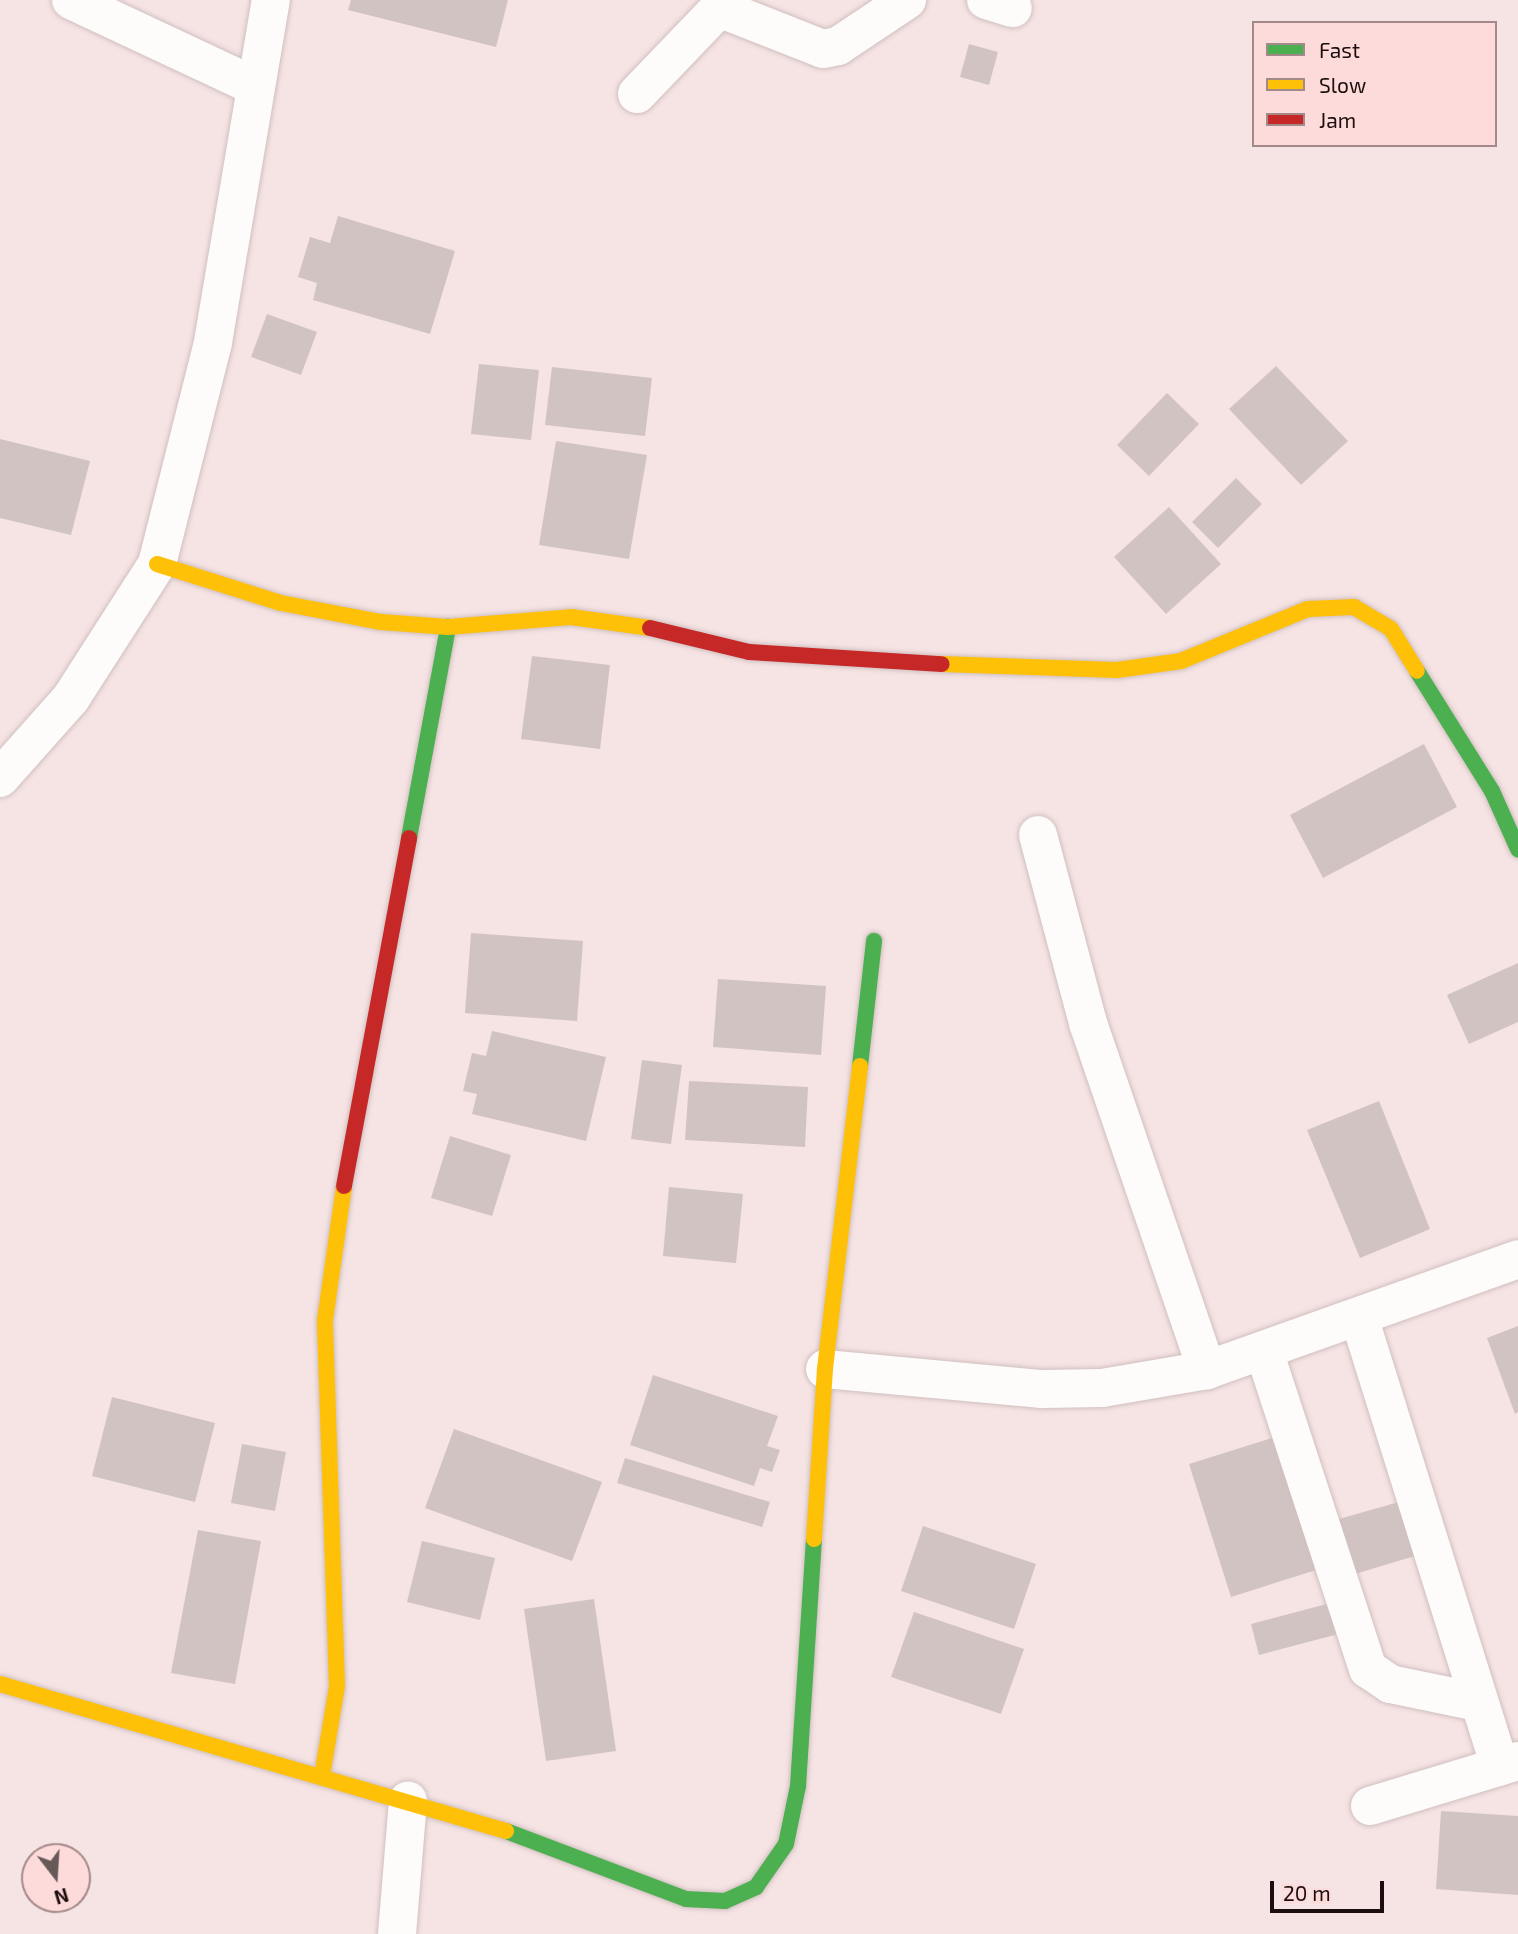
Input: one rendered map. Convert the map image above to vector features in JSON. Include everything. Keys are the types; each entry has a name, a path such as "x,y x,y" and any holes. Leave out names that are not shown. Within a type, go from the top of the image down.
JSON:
{"street":[{"path":"71,0 255,86"},
{"path":"0,778 71,698 157,564 213,342 271,0"},
{"path":"637,94 725,5 823,49 907,0"},
{"path":"157,564 281,603 448,627 571,617 642,626 749,652 1117,670 1181,661 1308,609 1354,607 1391,629 1492,792 1518,849"},
{"path":"321,1776 337,1673 325,1320 331,1258 448,627"},
{"path":"1038,835 1088,1023 1208,1370"},
{"path":"0,1684 408,1800 530,1838 686,1899 725,1902 756,1887 786,1844 798,1786 825,1369 874,941"},
{"path":"825,1369 1042,1389 1102,1388 1208,1370 1518,1259"},
{"path":"1359,1317 1478,1702 1509,1763 1370,1806"},
{"path":"1264,1351 1368,1669 1390,1684 1478,1702"},
{"path":"397,1934 408,1800"}],"building":[{"path":"351,0 508,0 496,47 348,10"},
{"path":"969,44 998,52 989,85 960,77"},
{"path":"338,216 455,251 430,334 313,300 317,283 298,277 310,237 330,243"},
{"path":"267,314 317,332 301,375 251,357"},
{"path":"479,364 539,370 531,440 471,434"},
{"path":"1276,366 1348,441 1301,485 1229,409"},
{"path":"552,367 652,378 645,436 545,425"},
{"path":"1167,393 1199,424 1149,476 1117,445"},
{"path":"0,439 90,461 71,535 0,518"},
{"path":"556,441 647,455 629,559 539,545"},
{"path":"1236,478 1262,504 1218,548 1192,522"},
{"path":"1169,507 1221,564 1166,614 1114,557"},
{"path":"532,656 610,665 600,749 521,739"},
{"path":"1424,744 1457,807 1323,878 1290,815"},
{"path":"471,933 583,941 577,1021 465,1013"},
{"path":"1518,963 1518,1022 1469,1044 1447,995"},
{"path":"718,979 826,986 821,1055 713,1047"},
{"path":"492,1031 606,1057 586,1141 472,1114 477,1094 463,1091 472,1053 486,1056"},
{"path":"642,1060 682,1065 671,1144 631,1139"},
{"path":"689,1081 808,1087 805,1147 685,1140"},
{"path":"1379,1101 1430,1229 1360,1258 1307,1130"},
{"path":"450,1136 511,1155 492,1216 431,1198"},
{"path":"669,1187 743,1194 736,1263 663,1256"},
{"path":"1518,1326 1518,1412 1515,1414 1487,1338"},
{"path":"653,1375 778,1416 767,1446 780,1450 772,1472 760,1468 754,1486 630,1445"},
{"path":"112,1397 215,1423 195,1502 92,1476"},
{"path":"454,1429 602,1482 572,1561 425,1508"},
{"path":"1275,1437 1316,1570 1231,1597 1189,1464"},
{"path":"242,1444 286,1452 275,1511 231,1503"},
{"path":"625,1458 770,1502 762,1527 617,1483"},
{"path":"1413,1498 1428,1552 1355,1574 1339,1519"},
{"path":"923,1526 1036,1564 1014,1629 901,1591"},
{"path":"198,1530 261,1541 235,1684 171,1673"},
{"path":"422,1541 495,1558 480,1620 407,1602"},
{"path":"594,1599 616,1751 546,1761 524,1609"},
{"path":"1338,1601 1346,1632 1259,1655 1251,1624"},
{"path":"914,1612 1024,1649 1001,1714 891,1677"},
{"path":"1441,1811 1518,1816 1518,1895 1436,1889"}],"traffic: fast":[{"path":"409,838 448,627"},
{"path":"1417,671 1492,791 1518,849"},
{"path":"860,1066 874,941"},
{"path":"506,1831 686,1899 725,1901 756,1887 786,1844 798,1786 814,1539"}],"traffic: slow":[{"path":"157,564 281,603 381,622 448,627 571,617 650,628"},
{"path":"942,664 1117,670 1181,661 1308,609 1354,607 1391,629 1417,671"},
{"path":"814,1539 825,1369 860,1066"},
{"path":"322,1776 337,1686 325,1320 344,1186"},
{"path":"0,1684 506,1831"}],"traffic: jam":[{"path":"650,628 749,652 942,664"},
{"path":"344,1186 409,838"}]}
